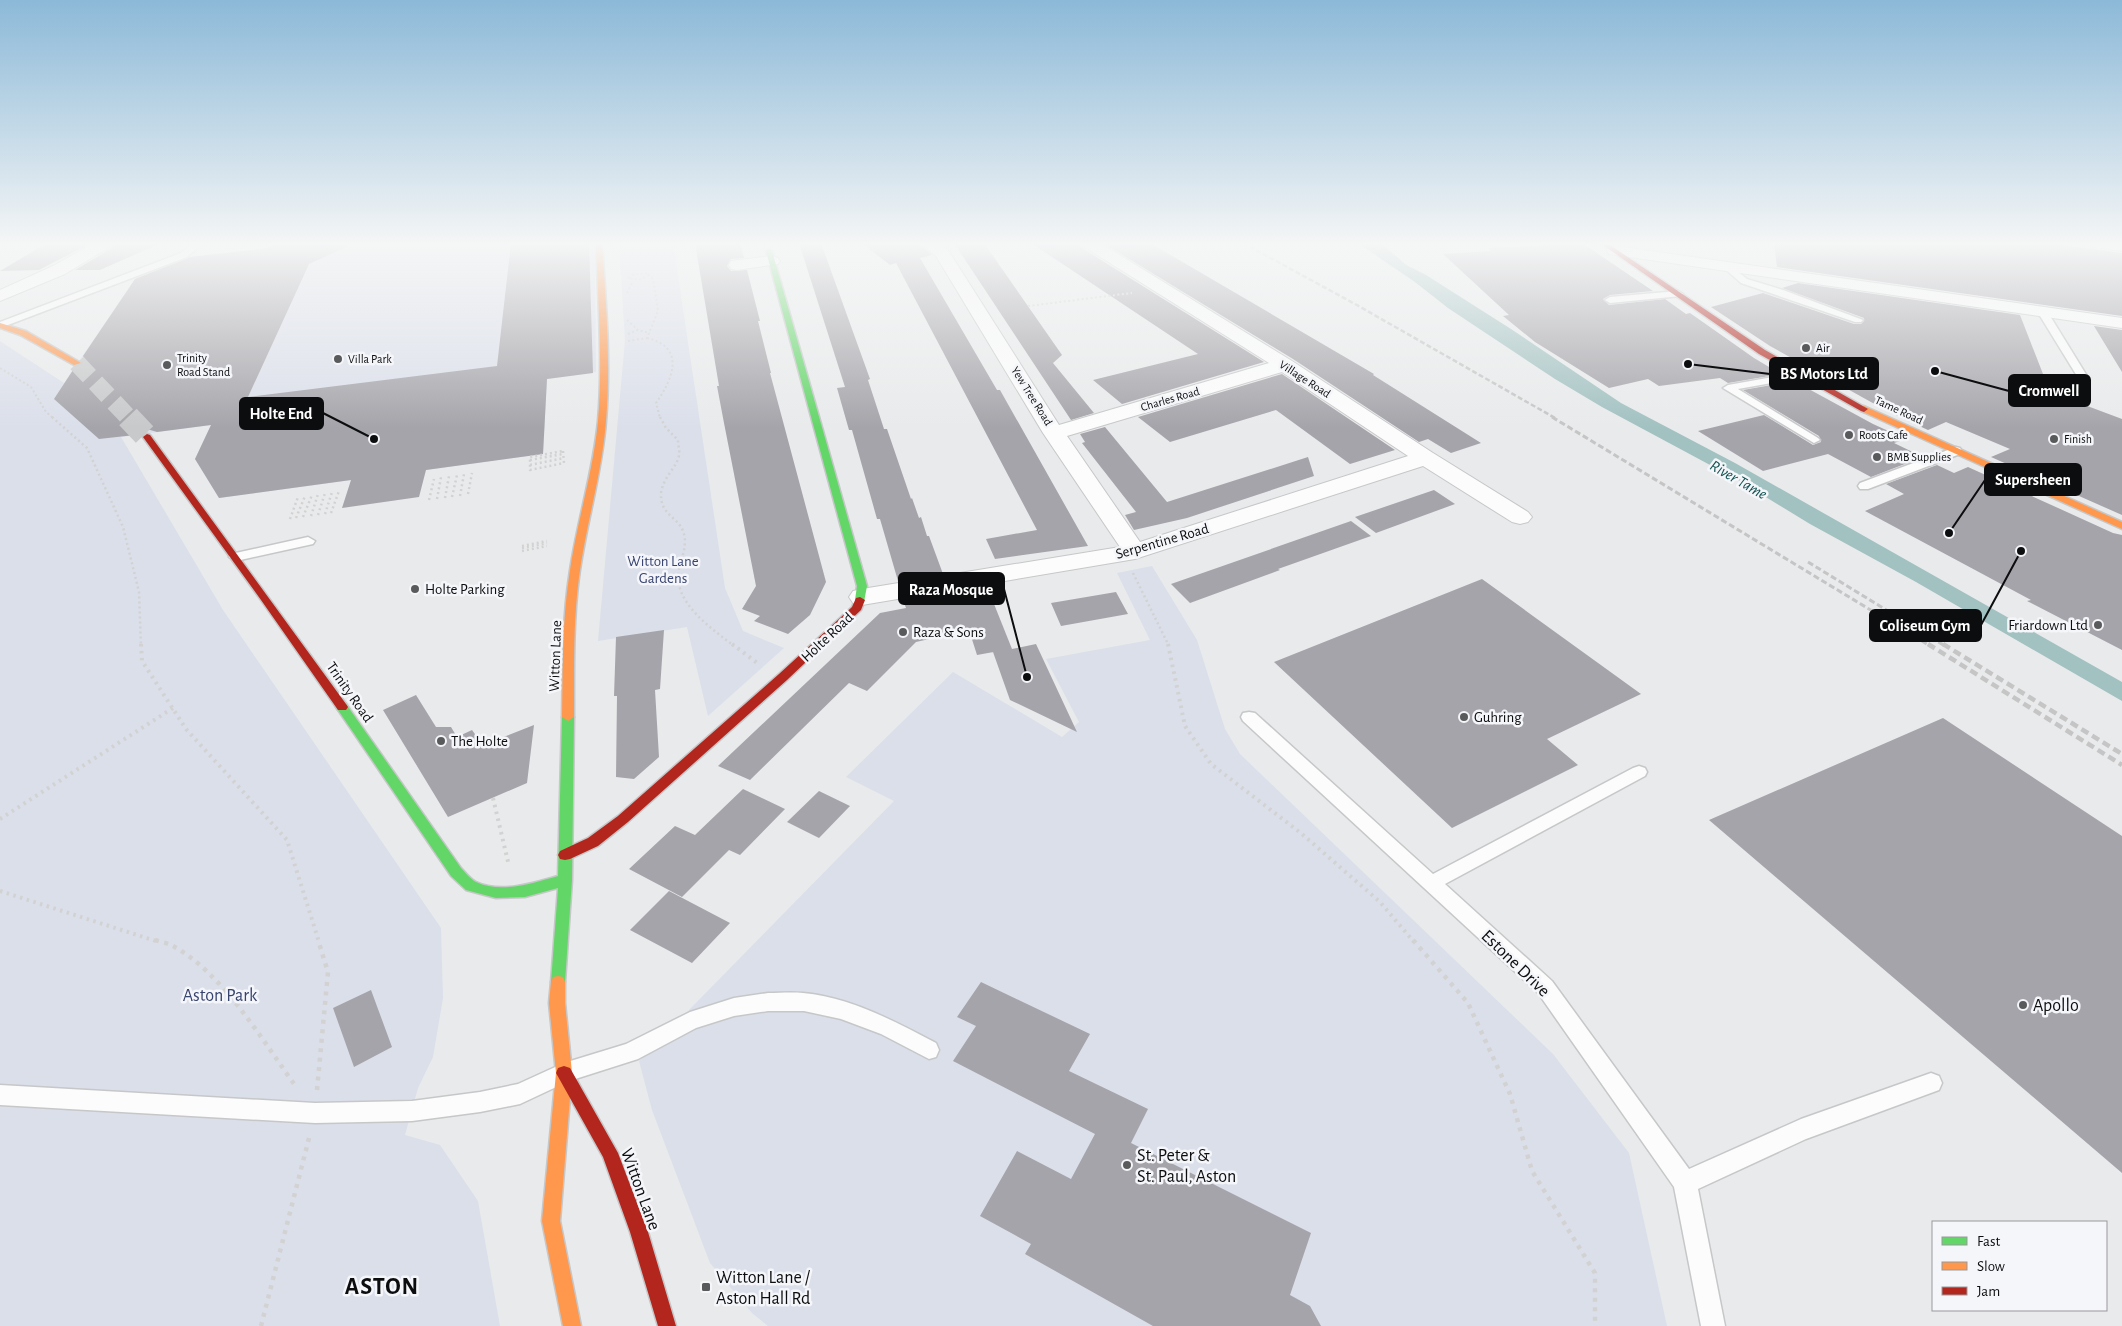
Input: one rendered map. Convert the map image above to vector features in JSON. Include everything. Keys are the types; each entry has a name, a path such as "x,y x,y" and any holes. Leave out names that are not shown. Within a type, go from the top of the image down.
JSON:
{"street":[{"name":"Witton Lane","path":"572,1326 551,1221 564,1073 557,1003 565,880 570,622 574,577 600,444 604,340 602,305"},
{"name":"Holte Road","path":"565,855 594,842 622,819 783,677 857,608 862,597 862,586 784,305"},
{"name":"Yew Tree Road","path":"974,305 1130,553"},
{"name":"Village Road","path":"1188,305 1285,365 1425,458 1520,517"},
{"name":"Tame Road","path":"1694,305 1762,352 1800,375 1881,418 2122,526"},
{"path":"1998,305 2122,323"},
{"path":"0,325 23,333 77,363"},
{"name":"Charles Road","path":"1054,433 1285,365"},
{"name":"Trinity Road","path":"148,437 179,483 236,557 456,872 471,886 484,890 515,892 565,880"},
{"name":"Serpentine Road","path":"862,597 1130,553 1425,458"},
{"name":"Witton Lane","path":"564,1073 610,1153 639,1232 667,1326"}],"lane":[{"path":"0,325 53,305"},
{"path":"1816,305 1858,320"},
{"path":"2042,311 2082,376"},
{"path":"1800,375 1728,388 1814,440"},
{"path":"1864,486 1956,451"},
{"path":"236,557 308,541"},
{"name":"Estone Drive","path":"1249,717 1545,988 1685,1183 1713,1326"},
{"path":"1431,883 1639,772"},
{"path":"0,1095 315,1113 412,1111 480,1102 520,1094 564,1073 631,1052 690,1021 734,1007 768,1002 804,1002 842,1010 888,1028 928,1050"},
{"path":"1685,1183 1801,1130 1931,1083"}],"path":[{"path":"647,338 658,311 657,305"},
{"path":"1028,306 1037,305"},
{"path":"624,317 638,330 650,333"},
{"path":"638,330 628,334 624,341 637,341 647,338 662,343 672,356 674,373 666,390 656,403 657,413 663,425 678,440 679,457 670,468 660,492 662,506 683,530 686,548 678,566 678,581 684,598 698,615 723,636 768,671 783,677"},
{"path":"0,368 31,387 46,412 87,448 123,527 139,592 142,662 186,729 287,840 328,972 315,1113 261,1326"},
{"path":"563,451 563,457 530,463 530,457 563,451"},
{"path":"468,494 472,473"},
{"path":"460,496 464,474"},
{"path":"452,497 457,475"},
{"path":"444,498 449,476"},
{"path":"437,499 441,477"},
{"path":"429,500 434,479"},
{"path":"331,513 339,491"},
{"path":"325,514 332,492"},
{"path":"318,515 325,493"},
{"path":"310,516 318,494"},
{"path":"304,517 312,495"},
{"path":"296,518 305,496"},
{"path":"290,519 298,497"},
{"path":"522,548 547,543"},
{"path":"1130,553 1169,646 1185,726 1211,764 1302,834 1380,902 1468,1003 1510,1094 1532,1171 1595,1273 1595,1326"},
{"path":"0,819 173,708"},
{"path":"493,798 515,892"},
{"path":"0,891 173,946 202,967 233,1000 315,1113"}],"green space":[{"name":"Aston Park","path":"118,305 595,305 596,372 547,379 543,454 219,498 195,459 211,425 121,437 223,610 441,928 443,998 433,1057 418,1088 405,1135 440,1145 478,1201 500,1326 0,1326 0,341 64,383"},
{"name":"Witton Lane Gardens","path":"623,305 682,305 725,588 743,631 784,648 708,716 687,627 598,641 625,340"},
{"path":"1152,566 1197,640 1225,729 1240,754 1553,1054 1629,1153 1667,1326 768,1326 752,1313 710,1263 652,1110 639,1061 894,801 846,777 953,672 1062,737 1079,722 1046,659 1150,640 1117,573"}],"water":[{"name":"River Tame","path":"1444,305 1473,305 1621,403 1735,463 2122,682 2122,701 1916,582 1810,524 1738,480 1602,407 1555,379"}],"building":[{"path":"118,305 290,305 248,397 497,366 504,305 591,305 593,373 547,379 543,454 426,470 419,497 342,508 351,480 219,498 195,459 211,425 157,432 147,429 139,430 135,435 99,439 54,399 73,370 85,369 88,364 83,356"},
{"path":"705,305 756,305 770,373 826,582 810,615 788,634 754,621 760,616 742,609 756,586 717,386 719,386"},
{"path":"819,305 843,305 870,379 868,380 884,429 887,429 911,499 919,518 921,517 943,574 898,581 880,519 877,519 852,430 849,430 837,388 845,387"},
{"path":"918,305 947,305 997,390 1000,390 1088,546 995,559 986,539 1037,530"},
{"path":"995,305 1027,305 1062,355 1053,363 1094,413 1071,420"},
{"path":"1124,305 1173,305 1264,362 1122,404 1093,380 1198,354"},
{"path":"1204,305 1256,305 1374,374 1481,443 1451,453 1428,439 1419,442 1293,359"},
{"path":"1498,305 1673,305 1686,314 1690,313 1754,358 1781,374 1728,383 1720,378 1659,386 1648,379 1609,388 1535,342 1503,316 1509,315"},
{"path":"1719,305 1798,305 1854,324 1861,324 1864,318 1828,305 1950,305 2020,315 2050,392 2122,419 2122,515 1991,457 2010,449 1946,422 1928,430 1889,412 1770,346 1711,307"},
{"path":"2044,305 2122,305 2122,316"},
{"path":"2094,326 2122,330 2122,372 2097,331"},
{"path":"1282,374 1395,450 1350,464 1276,410 1170,442 1138,417"},
{"path":"1794,381 1873,424 1906,439 1894,443 1923,457 1871,477 1828,454 1763,471 1698,431 1764,415 1813,445 1821,442 1819,436 1743,390"},
{"path":"1105,427 1167,502 1308,457 1314,476 1187,518 1134,530 1125,515 1136,512 1082,443 1085,442 1080,434"},
{"path":"1937,465 1954,473 1968,467 2113,533 2122,535 2122,650 2027,601 2031,600 1865,511 1904,494 1886,484"},
{"path":"1434,490 1455,504 1376,533 1355,517"},
{"path":"1351,521 1371,536 1190,603 1171,584"},
{"name":"Guhring","path":"1482,579 1641,694 1547,739 1578,765 1452,828 1274,662"},
{"path":"949,592 952,600 990,594 1012,649 1036,644 1077,732 1010,700 993,652 977,655 969,630 916,642 867,691 849,683 750,780 718,766 880,613 906,608 903,600"},
{"path":"1116,592 1128,614 1061,626 1051,603"},
{"path":"664,630 660,689 655,690 659,757 634,779 616,777 617,696 614,696 616,637"},
{"name":"The Holte","path":"416,695 436,727 451,727 457,737 472,730 483,745 534,725 527,783 448,817 383,710"},
{"name":"Apollo","path":"1943,718 2122,836 2122,1173 1709,820"},
{"path":"743,789 785,809 740,855 729,850 682,897 629,869 675,826 695,835"},
{"path":"819,791 850,806 819,838 787,822"},
{"path":"669,891 730,923 692,963 630,930"},
{"name":"St. Peter & St. Paul, Aston","path":"981,982 1090,1034 1069,1071 1148,1109 1131,1143 1311,1233 1290,1295 1310,1306 1321,1326 1153,1326 1025,1254 1031,1244 980,1216 1017,1151 1071,1179 1095,1134 953,1061 976,1026 957,1017"},
{"path":"371,990 392,1047 354,1067 333,1008"}],"tunnel":[{"path":"77,363 129,418"},
{"path":"128,417 147,437"}],"railway":[{"path":"1357,305 1555,418"},
{"path":"1552,417 1930,646"},
{"path":"1808,562 1945,646"},
{"path":"1928,644 2122,765"},
{"path":"1943,644 2122,754"}],"traffic: fast":[{"path":"784,305 862,586 860,600"},
{"path":"342,707 456,872 471,886 496,892 525,891 565,880"},
{"path":"558,982 565,880 568,717"}],"traffic: slow":[{"path":"568,717 572,594 600,443 604,393 602,305"},
{"path":"0,325 23,333 77,363"},
{"path":"1864,409 2122,526"},
{"path":"558,982 557,1003 564,1073 551,1221 572,1326"}],"traffic: jam":[{"path":"1693,305 1762,352 1864,409"},
{"path":"147,437 342,707"},
{"path":"565,855 593,842 623,819 783,677 857,608 860,600"},
{"path":"564,1073 610,1153 639,1232 667,1326"}],"place":[{"name":"Air","path":"1806,348"},
{"name":"Villa Park","path":"338,359"},
{"name":"BS Motors Ltd","path":"1688,364"},
{"name":"Trinity Road Stand","path":"167,365"},
{"name":"Cromwell","path":"1935,371"},
{"name":"Roots Cafe","path":"1849,435"},
{"name":"Holte End","path":"374,439"},
{"name":"Finish","path":"2054,439"},
{"name":"BMB Supplies","path":"1877,457"},
{"name":"Supersheen","path":"1949,533"},
{"name":"Coliseum Gym","path":"2021,551"},
{"name":"Holte Parking","path":"415,589"},
{"name":"Friardown Ltd","path":"2098,625"},
{"name":"Raza & Sons","path":"903,632"},
{"name":"Raza Mosque","path":"1027,677"},
{"name":"Guhring","path":"1464,717"},
{"name":"The Holte","path":"441,741"},
{"name":"Apollo","path":"2023,1005"},
{"name":"St. Peter & St. Paul, Aston","path":"1127,1165"},
{"name":"Witton Lane / Aston Hall Rd","path":"706,1287"}],"district":[{"name":"ASTON","path":"382,1286"}]}
